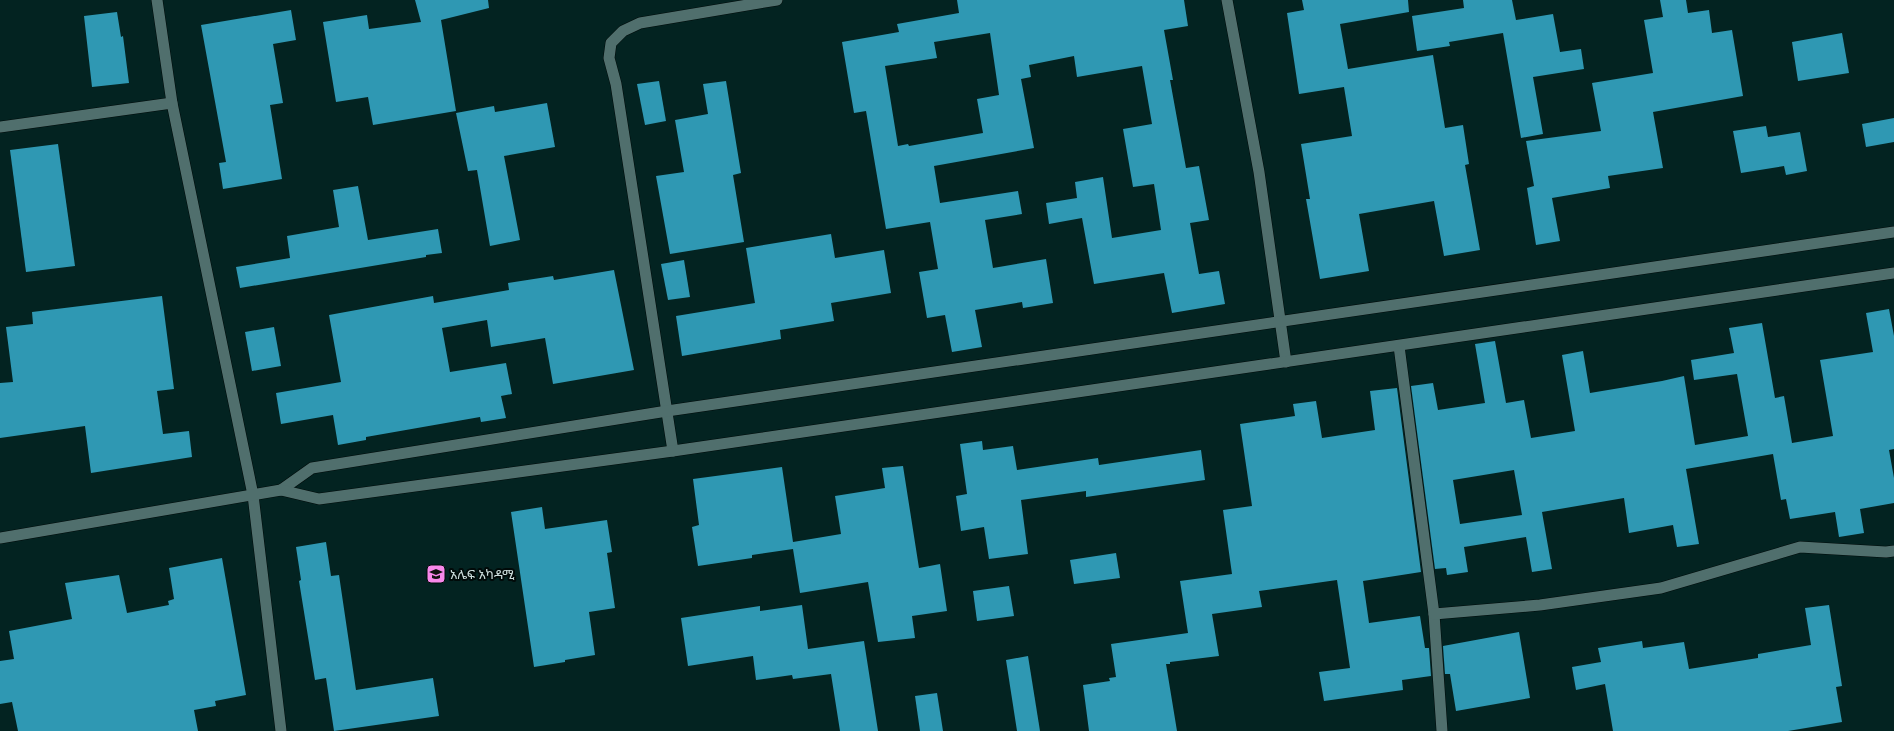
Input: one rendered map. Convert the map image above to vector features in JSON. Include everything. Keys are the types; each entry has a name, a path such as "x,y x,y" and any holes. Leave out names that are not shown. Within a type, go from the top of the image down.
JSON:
{"street":[{"path":"157,0 172,103 254,495 281,731"},
{"path":"673,451 617,92 610,58 611,43 623,31 640,24 778,0"},
{"path":"1227,0 1259,172 1286,362"},
{"path":"0,127 172,103"},
{"path":"281,490 312,468 667,411 1280,323 1894,232"},
{"path":"0,538 281,490 319,499 673,451 1894,273"},
{"path":"1398,346 1434,614 1442,731"},
{"path":"1434,614 1540,604 1661,588 1800,546 1886,552 1894,551"}],"building":[{"path":"415,0 488,0 489,8 441,20 456,111 373,125 368,97 336,102 323,22 367,15 369,29 421,22"},
{"path":"957,0 1184,0 1188,26 1164,30 1173,80 1170,80 1186,168 1199,166 1209,220 1190,223 1199,274 1219,271 1225,304 1172,313 1164,273 1094,284 1082,218 1049,224 1046,203 1077,198 1075,182 1103,177 1112,238 1161,230 1154,184 1133,187 1123,129 1152,124 1142,66 1077,77 1074,56 1029,65 1031,77 1021,79 1034,148 934,166 940,203 1018,191 1022,214 985,220 993,268 1046,259 1053,303 1023,308 1022,302 975,310 982,347 952,352 945,315 927,318 919,272 938,269 930,222 886,229 866,111 854,113 842,42 899,32 897,24 959,13","holes":["990,33 999,95 977,99 983,133 909,146 908,144 898,146 885,66 937,58 934,42"]},
{"path":"1302,0 1408,0 1409,12 1340,24 1348,69 1433,55 1445,128 1463,125 1469,164 1465,165 1480,250 1444,256 1434,201 1359,214 1369,271 1320,279 1306,199 1310,199 1301,144 1352,136 1344,87 1299,94 1287,13 1304,10"},
{"path":"1463,0 1512,0 1516,20 1553,14 1560,52 1581,49 1584,69 1533,77 1543,134 1521,138 1503,33 1449,42 1450,46 1417,51 1412,16 1464,8"},
{"path":"1660,0 1686,0 1688,13 1709,10 1712,33 1732,30 1743,96 1653,112 1663,168 1608,176 1610,188 1552,198 1560,241 1536,245 1527,188 1534,186 1526,141 1601,131 1592,83 1653,73 1644,20 1663,17"},
{"path":"291,10 296,40 273,44 283,103 270,105 282,179 223,189 219,163 226,162 201,25"},
{"path":"117,12 121,37 123,36 129,83 92,87 84,16"},
{"path":"1842,33 1849,73 1798,81 1792,42"},
{"path":"659,81 666,121 645,125 637,84"},
{"path":"726,81 741,173 733,175 744,242 670,254 656,176 684,172 675,120 708,114 703,84"},
{"path":"547,103 555,147 504,156 520,240 490,246 477,170 468,171 456,113 494,106 495,112"},
{"path":"1894,118 1894,142 1866,147 1862,124"},
{"path":"1766,126 1768,137 1800,132 1807,171 1786,175 1784,166 1741,173 1733,131"},
{"path":"58,144 75,266 26,272 10,150"},
{"path":"358,186 368,240 438,229 442,253 426,255 426,257 240,288 236,267 290,258 287,236 339,227 333,190"},
{"path":"831,234 835,258 884,250 891,293 831,303 834,321 780,330 781,339 682,356 676,316 755,303 746,248"},
{"path":"684,260 690,297 668,300 661,264"},
{"path":"614,270 634,370 553,384 545,338 491,347 487,320 442,328 450,372 506,363 512,394 501,396 506,418 481,422 480,417 366,437 366,440 338,445 333,415 281,424 276,393 341,382 329,315 433,296 434,303 509,290 508,283 553,276 554,280"},
{"path":"162,296 174,389 157,391 163,434 189,431 192,457 91,473 85,426 0,438 0,383 13,382 6,327 33,324 32,312"},
{"path":"1889,309 1894,336 1894,449 1889,450 1894,478 1894,503 1860,509 1864,533 1839,537 1835,512 1790,519 1786,499 1781,500 1773,454 1686,469 1699,544 1677,547 1673,525 1629,533 1624,498 1542,512 1552,569 1532,572 1526,537 1464,547 1468,572 1447,575 1446,568 1435,569 1411,386 1433,383 1438,410 1485,403 1475,344 1495,341 1506,403 1524,400 1531,438 1575,431 1562,355 1583,351 1590,393 1684,376 1695,445 1748,436 1737,374 1694,380 1691,360 1734,353 1729,328 1762,323 1775,398 1784,396 1792,443 1833,436 1820,360 1873,352 1866,313","holes":["1514,470 1522,515 1460,524 1453,480"]},
{"path":"274,327 281,366 252,371 245,332"},
{"path":"1397,388 1421,572 1363,581 1369,623 1420,616 1425,648 1429,648 1431,676 1402,680 1403,690 1324,701 1319,672 1350,668 1337,580 1259,591 1262,607 1212,614 1219,656 1170,662 1170,664 1166,664 1177,731 1089,731 1083,685 1110,681 1109,678 1116,677 1111,644 1188,633 1180,581 1232,574 1223,510 1252,506 1240,424 1295,416 1293,404 1316,401 1322,438 1375,430 1370,391"},
{"path":"982,441 983,450 1013,446 1017,470 1098,458 1099,465 1201,450 1205,480 1086,497 1086,491 1021,500 1028,554 989,559 984,527 961,531 956,496 967,494 960,444"},
{"path":"903,466 919,568 940,564 947,611 912,616 915,638 878,642 868,582 800,593 793,549 752,555 752,558 698,566 692,527 699,525 693,479 782,467 793,542 841,534 835,496 885,488 882,468"},
{"path":"542,507 545,529 607,520 612,552 607,553 615,608 589,612 595,655 534,667 511,512"},
{"path":"326,542 331,576 339,575 356,690 433,678 439,716 334,731 326,678 315,680 299,581 301,580 296,547"},
{"path":"1116,553 1120,578 1074,584 1070,560"},
{"path":"222,558 246,695 215,701 216,706 194,710 198,731 18,731 12,702 0,704 0,661 14,659 9,631 72,619 65,583 119,575 127,613 169,605 168,601 174,599 169,568"},
{"path":"1009,586 1014,616 977,621 973,591"},
{"path":"802,605 808,649 864,641 878,731 840,731 831,674 793,679 792,675 756,680 753,656 688,666 681,618 760,606 760,611"},
{"path":"1829,605 1842,686 1836,687 1842,722 1788,731 1613,731 1605,684 1576,690 1572,667 1601,662 1598,648 1642,641 1643,648 1684,642 1689,669 1758,658 1758,654 1811,645 1805,608"},
{"path":"1519,632 1530,698 1456,711 1450,674 1445,674 1443,646"},
{"path":"1028,656 1040,731 1017,731 1006,660"},
{"path":"937,693 943,731 920,731 915,696"}],"place":[{"name":"አሌፍ አካዳሚ","path":"436,574"}]}
